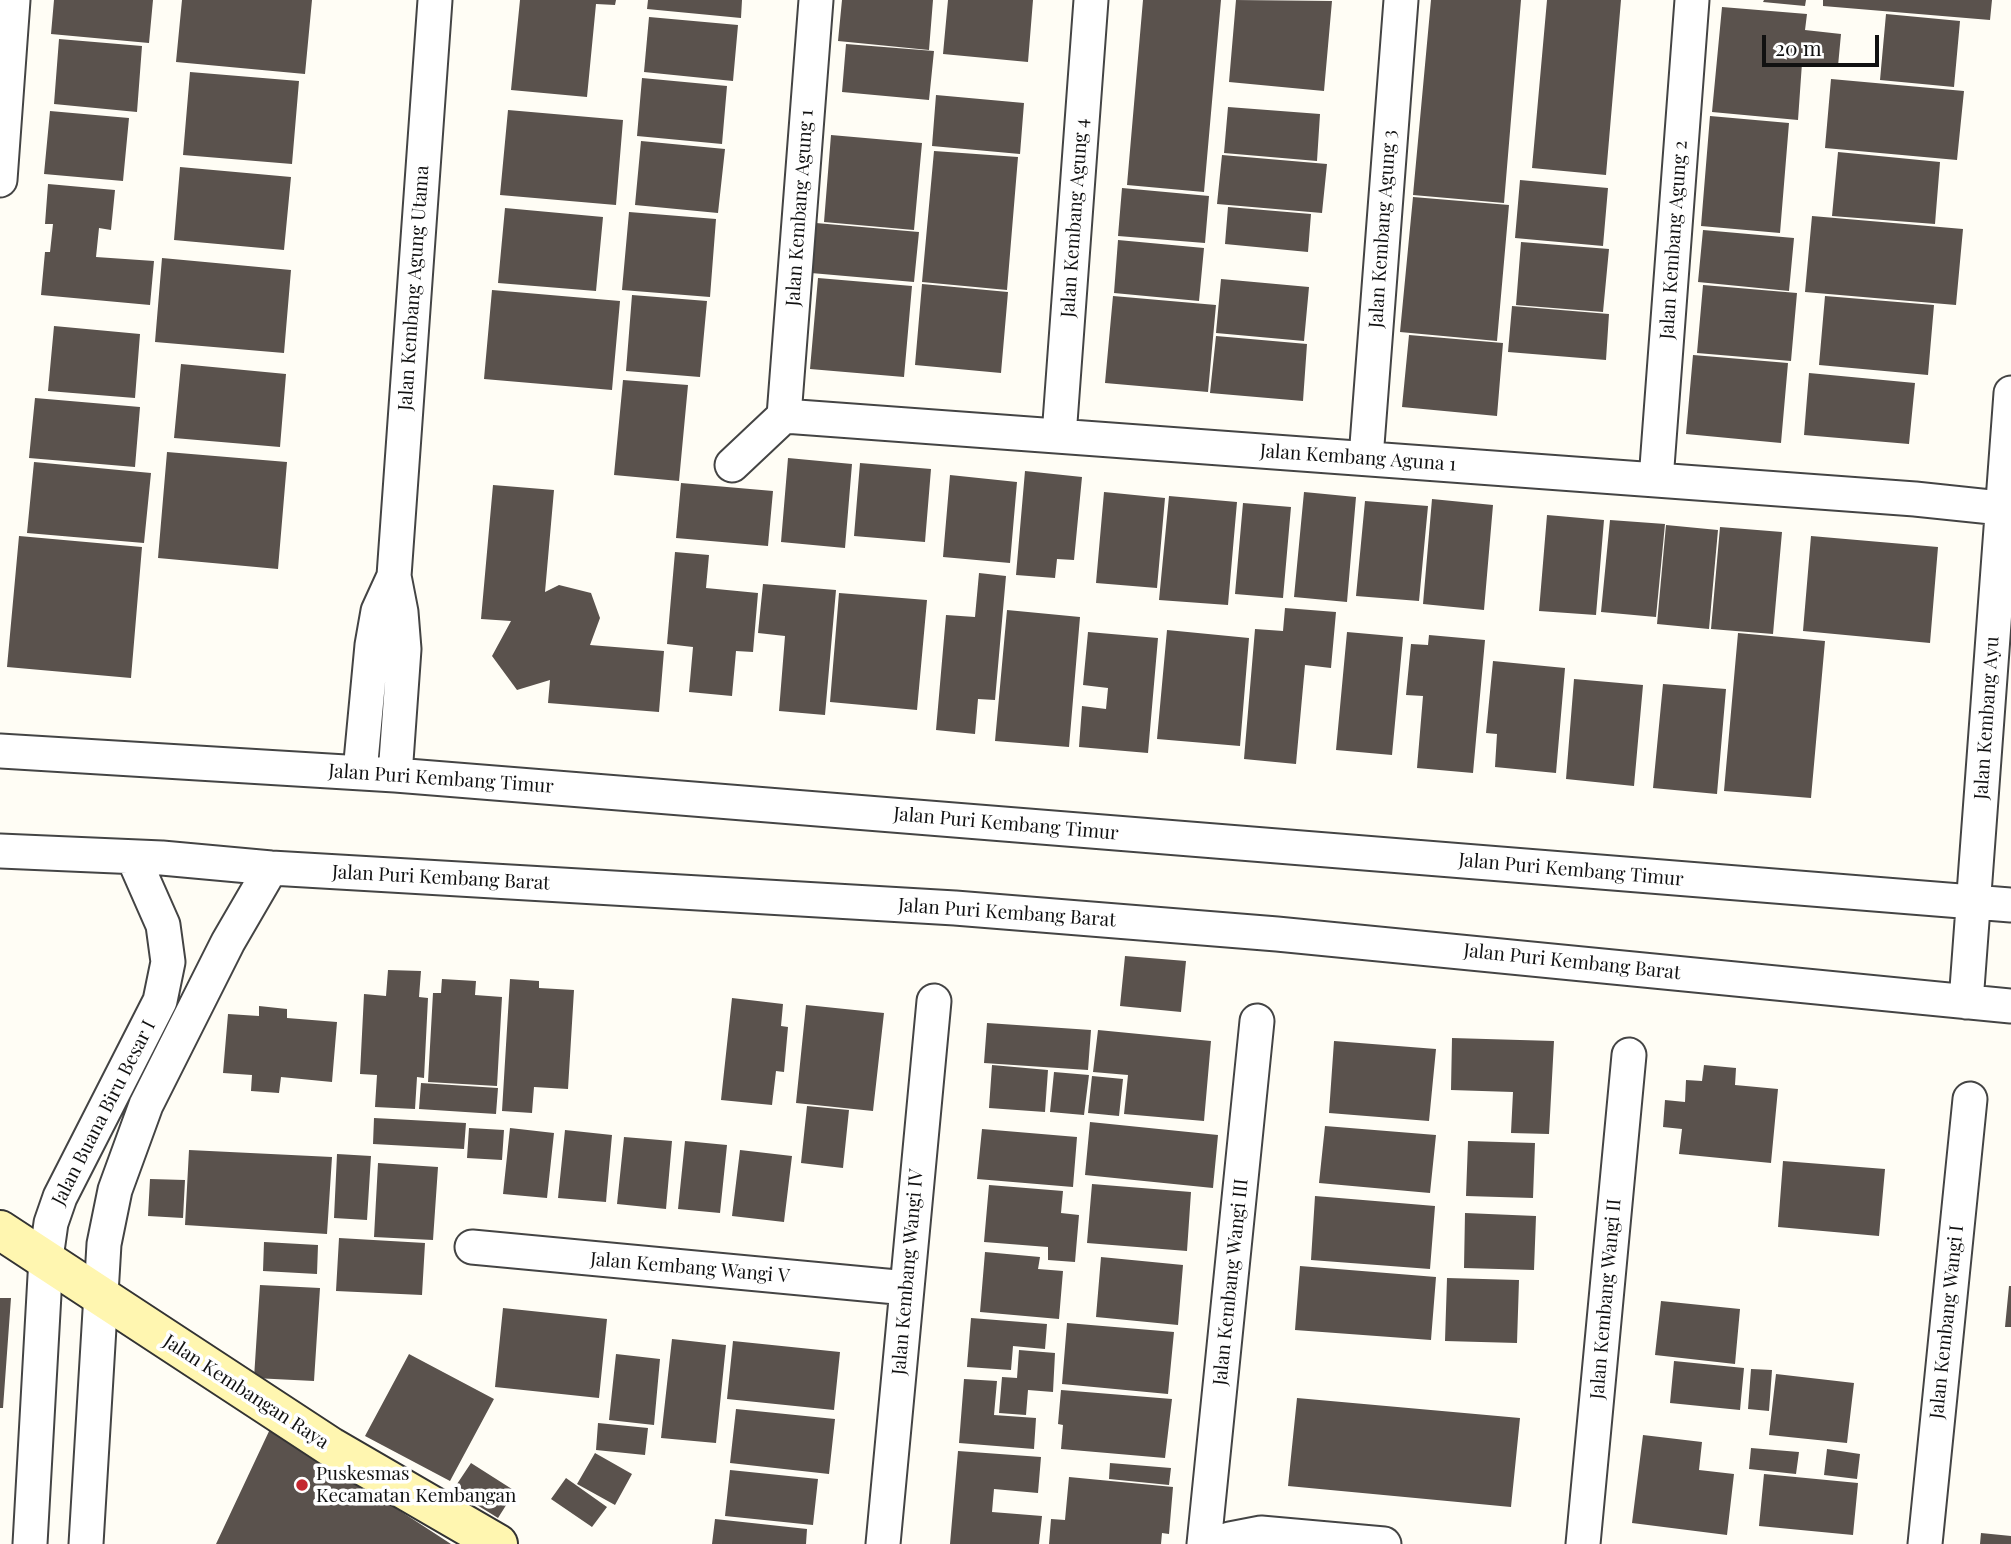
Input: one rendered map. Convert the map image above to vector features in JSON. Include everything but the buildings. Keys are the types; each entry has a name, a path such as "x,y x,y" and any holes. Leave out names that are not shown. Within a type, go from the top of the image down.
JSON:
{"street":[{"path":"0,180 13,0"},
{"name":"Jalan Kembang Agung Utama","path":"395,775 404,649 394,576 435,0"},
{"name":"Jalan Kembang Agung 1","path":"784,416 816,0"},
{"name":"Jalan Kembang Agung 4","path":"1059,436 1091,0"},
{"name":"Jalan Kembang Agung 3","path":"1366,458 1401,0"},
{"name":"Jalan Kembang Agung 2","path":"1656,480 1692,0"},
{"name":"Jalan Kembang Ayu","path":"1966,1002 2007,509 2011,393"},
{"path":"732,465 784,416"},
{"name":"Jalan Kembang Aguna 1","path":"784,416 1914,499 2007,509"},
{"name":"Jalan Kembang Agung Utama","path":"360,772 378,611 394,576"},
{"name":"Jalan Puri Kembang Timur","path":"0,751 360,772 2011,905"},
{"name":"Jalan Puri Kembang Barat","path":"0,851 982,910 1291,935 2011,1006"},
{"name":"Jalan Buana Biru Besar I","path":"30,1544 46,1258 51,1223 61,1197 160,1001 168,962 163,925 133,857"},
{"name":"Jalan Buana Biru Besar I","path":"86,1544 99,1297 104,1244 115,1190 146,1105 229,942 271,868"},
{"name":"Jalan Kembang Wangi IV","path":"883,1544 934,1000"},
{"name":"Jalan Kembang Wangi III","path":"1204,1544 1257,1021"},
{"name":"Jalan Kembang Wangi II","path":"1583,1544 1629,1055"},
{"name":"Jalan Kembang Wangi I","path":"1925,1544 1970,1099"},
{"name":"Jalan Kembangan Raya","path":"0,1230 331,1447 498,1544"},
{"name":"Jalan Kembang Wangi V","path":"472,1247 907,1288"},
{"path":"1222,1544 1230,1539 1261,1533 1384,1544"}],"place":[{"name":"Puskesmas Kecamatan Kembangan","path":"302,1485"}]}
